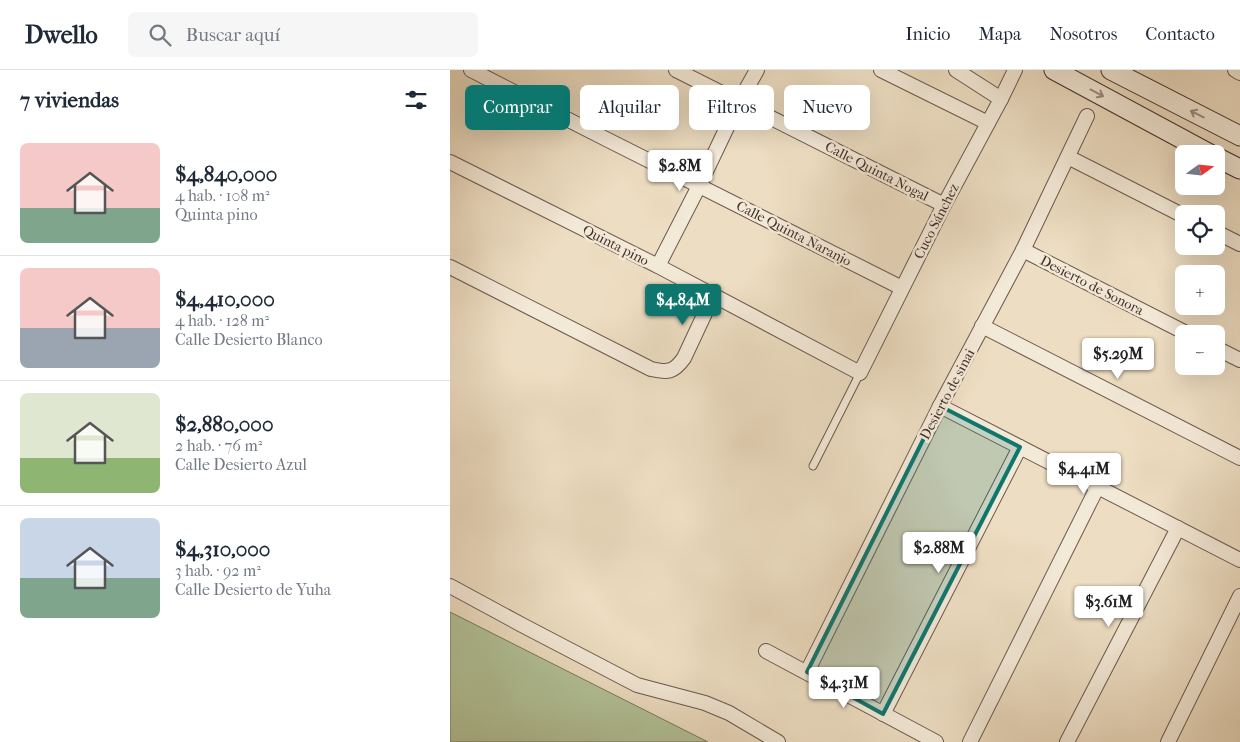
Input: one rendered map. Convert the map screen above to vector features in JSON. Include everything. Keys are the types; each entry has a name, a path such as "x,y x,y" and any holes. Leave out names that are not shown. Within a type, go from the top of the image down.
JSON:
{"street":[{"name":"Calle Quinta Naranjo","path":"471,70 902,288"},
{"name":"Calle Quinta Nogal","path":"676,70 706,85"},
{"path":"748,85 756,70"},
{"path":"881,70 988,123"},
{"path":"956,70 1001,99"},
{"name":"Cuco Sánchez","path":"860,373 944,205 1015,70"},
{"path":"1054,70 1193,145"},
{"path":"1111,70 1240,136"},
{"path":"1235,70 1240,73"},
{"name":"Desierto de sinai","path":"807,672 940,406 1023,250 1087,116"},
{"name":"Calle Quinta Nogal","path":"774,119 944,205"},
{"path":"658,266 726,130"},
{"path":"1068,157 1175,211"},
{"name":"Quinta pino","path":"450,162 658,266 860,373"},
{"path":"1225,162 1240,169"},
{"path":"1225,236 1240,244"},
{"name":"Desierto de Sonora","path":"1023,250 1175,327"},
{"path":"450,268 651,369 662,372 672,370 684,358 713,296"},
{"path":"982,326 1240,458"},
{"path":"1225,352 1240,360"},
{"path":"940,406 1240,560"},
{"path":"883,714 1020,447"},
{"path":"970,742 1098,486"},
{"path":"1067,742 1178,528"},
{"path":"450,586 637,685 705,703 729,713 778,742"},
{"path":"1168,742 1240,596"},
{"path":"766,651 936,742"}],"lane":[{"path":"813,466 860,373"}],"highlighted area":[{"path":"940,406 1020,447 883,714 807,672"}],"green space":[{"path":"450,612 708,742 450,742"}]}
